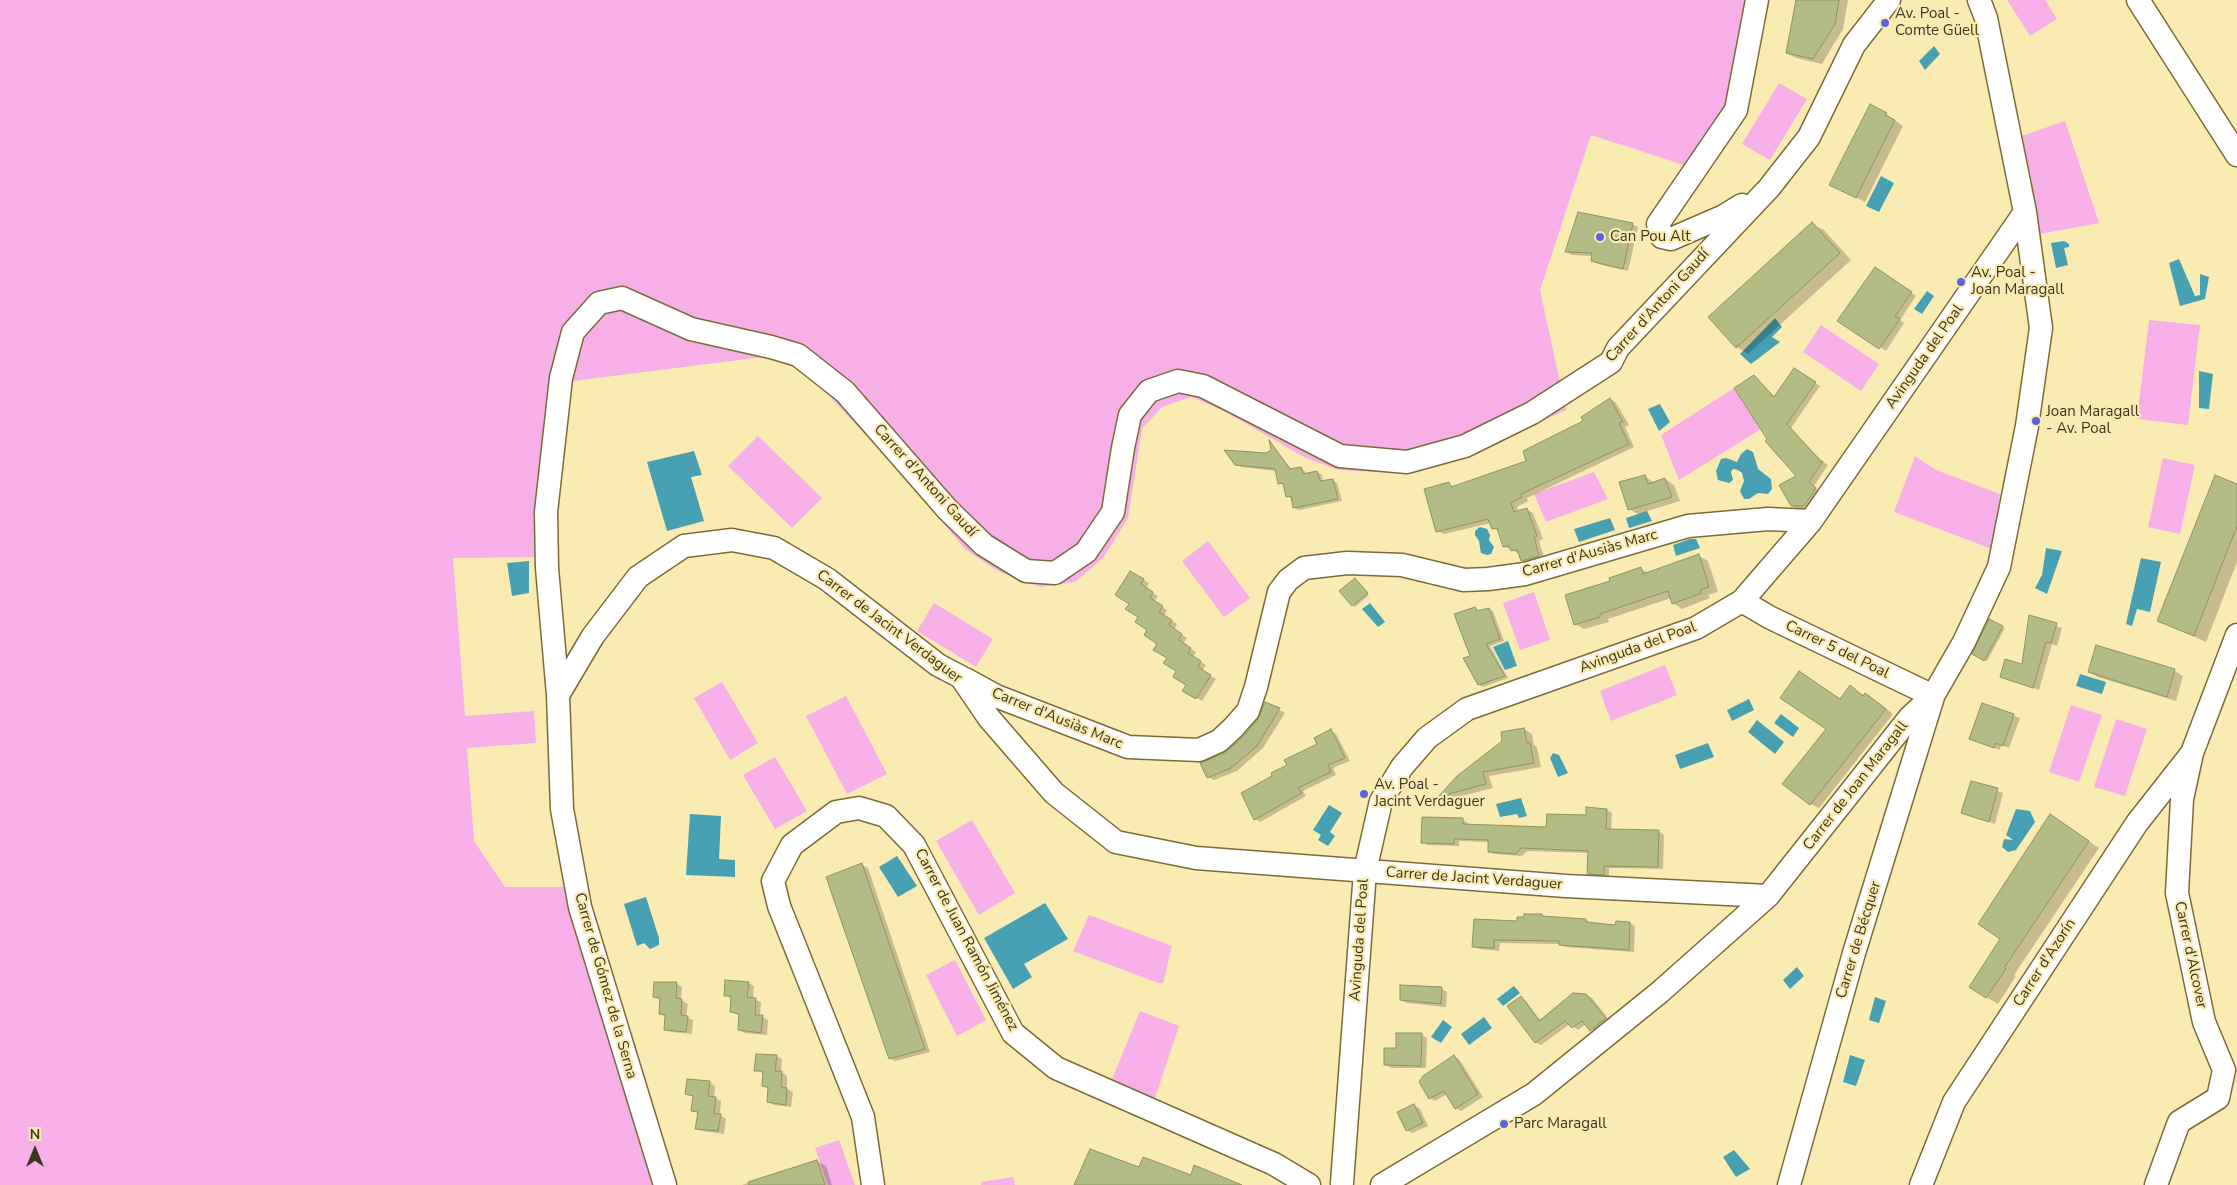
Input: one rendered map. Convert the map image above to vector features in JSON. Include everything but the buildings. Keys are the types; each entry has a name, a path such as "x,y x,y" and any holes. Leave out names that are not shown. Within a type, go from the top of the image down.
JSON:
{"street":[{"path":"1758,0 1736,110 1658,224 1662,237 1671,239 1724,216 1769,188 1809,137 1854,45 1889,0"},
{"path":"1980,0 1986,18 2025,212"},
{"path":"2138,0 2237,155"},
{"name":"Carrer d'Antoni Gaudí","path":"558,695 547,568 546,512 561,378 573,332 599,303 622,298 691,329 772,347 798,356 845,392 947,509 984,545 1026,571 1055,573 1086,552 1113,512 1122,448 1130,415 1149,391 1178,381 1203,386 1246,410 1340,456 1407,462 1466,446 1532,414 1611,362 1618,348 1769,188"},
{"name":"Avinguda del Poal","path":"1339,1184 1365,871 1381,801 1397,776 1427,738 1467,709 1696,628 1742,601 1811,521 2025,212"},
{"name":"Carrer de Joan Maragall","path":"1382,1185 1534,1094 1660,992 1768,896 1910,717 1933,696 1964,642 1999,567 2027,426 2041,328 2025,212"},
{"name":"Carrer d'Ausiàs Marc","path":"961,677 996,696 1128,747 1199,750 1219,741 1248,710 1256,687 1280,592 1288,580 1304,568 1347,563 1402,565 1464,580 1488,579 1526,574 1688,526 1768,519 1811,521"},
{"name":"Carrer de Jacint Verdaguer","path":"558,695 593,636 638,577 684,546 732,540 774,548 827,579 938,665 961,677 989,718 1054,793 1116,842 1196,858 1566,886 1768,896"},
{"name":"Carrer 5 del Poal","path":"1742,601 1768,617 1933,696"},
{"name":"Carrer d'Alcover","path":"2231,1070 2204,1022 2177,894 2182,799 2192,753 2237,635"},
{"name":"Carrer de Gómez de la Serna","path":"558,695 562,809 580,907 665,1185"},
{"name":"Carrer de Bécquer","path":"1790,1185 1854,953 1933,696"},
{"name":"Carrer d'Azorín","path":"1921,1185 1954,1102 2137,823 2192,753"},
{"name":"Carrer de Juan Ramón Jiménez","path":"873,1185 862,1117 779,906 773,881 792,844 836,812 859,808 886,816 914,844 1013,1033 1056,1068 1274,1164 1309,1185"},
{"path":"2156,1185 2179,1122 2218,1098 2231,1070"}],"shaded area":[{"path":"0,0 1754,0 1733,98 1687,166 1591,135 1540,290 1566,410 1459,458 1392,473 1338,470 1304,457 1224,411 1191,397 1162,407 1142,429 1128,518 1103,558 1075,582 1040,587 998,571 965,549 901,473 806,371 763,357 566,382 554,557 453,558 465,716 534,711 536,743 467,748 474,841 505,887 583,887 676,1185 0,1185"},
{"path":"2007,0 2045,0 2057,19 2030,36"},
{"path":"1779,83 1807,99 1770,160 1742,144"},
{"path":"2065,121 2099,223 2040,234 2022,136"},
{"path":"2149,320 2200,325 2188,425 2137,419"},
{"path":"1821,325 1879,364 1861,391 1803,352"},
{"path":"1734,388 1761,429 1679,480 1661,435"},
{"path":"758,436 822,498 792,528 728,466"},
{"path":"1915,456 1936,470 2000,494 1992,549 1894,512"},
{"path":"2163,458 2195,465 2180,534 2148,527"},
{"path":"1594,472 1608,499 1546,522 1534,494"},
{"path":"1208,541 1250,598 1224,617 1182,561"},
{"path":"1534,592 1550,640 1520,650 1503,603"},
{"path":"934,603 993,639 976,667 917,631"},
{"path":"1665,665 1677,695 1611,721 1600,691"},
{"path":"722,682 758,743 730,760 694,698"},
{"path":"846,696 887,774 847,794 806,716"},
{"path":"2071,705 2102,715 2079,782 2049,772"},
{"path":"2116,719 2147,729 2125,796 2094,787"},
{"path":"775,757 807,811 775,829 743,775"},
{"path":"972,820 1015,893 979,915 936,841"},
{"path":"1089,915 1172,946 1163,983 1158,983 1073,951"},
{"path":"955,960 986,1020 957,1036 926,975"},
{"path":"1140,1011 1179,1026 1154,1101 1110,1084"},
{"path":"839,1140 855,1185 828,1185 815,1148"},
{"path":"1013,1177 1015,1185 981,1185 981,1182"}],"water":[{"path":"1934,46 1940,54 1925,70 1919,61"},
{"path":"1881,176 1894,183 1879,212 1866,206"},
{"path":"2064,241 2069,244 2069,247 2064,248 2068,265 2056,268 2051,243"},
{"path":"2179,259 2195,296 2200,295 2200,274 2209,277 2205,299 2180,306 2169,263"},
{"path":"1927,291 1934,296 1922,314 1914,309"},
{"path":"1775,318 1782,327 1772,337 1780,342 1751,364 1740,354"},
{"path":"2199,371 2213,374 2209,409 2199,408"},
{"path":"1660,404 1670,422 1659,431 1648,409"},
{"path":"1747,449 1753,452 1758,469 1771,479 1772,489 1768,494 1758,493 1749,499 1744,499 1740,491 1744,481 1742,473 1733,469 1731,472 1733,480 1729,483 1718,480 1716,471 1721,459 1726,458 1737,462 1741,454"},
{"path":"694,451 702,475 691,477 704,521 667,531 647,462"},
{"path":"1647,511 1652,521 1629,528 1626,518"},
{"path":"1610,518 1615,530 1579,542 1574,529"},
{"path":"1480,527 1487,529 1490,535 1489,540 1494,547 1491,554 1481,553 1479,541 1475,535 1475,531"},
{"path":"1690,539 1696,539 1700,548 1676,556 1673,545"},
{"path":"2046,548 2062,551 2047,594 2035,588 2042,575"},
{"path":"2141,558 2161,562 2150,612 2137,609 2132,626 2126,624"},
{"path":"529,561 529,593 512,596 507,563"},
{"path":"1370,603 1385,622 1378,627 1362,609"},
{"path":"1508,641 1517,666 1505,670 1493,647"},
{"path":"2080,674 2106,682 2102,694 2076,686"},
{"path":"1749,699 1754,710 1732,721 1727,710"},
{"path":"1781,714 1799,728 1793,737 1774,723"},
{"path":"1757,720 1784,742 1775,754 1748,732"},
{"path":"1708,743 1714,757 1680,769 1675,755"},
{"path":"1553,753 1559,755 1568,773 1558,777 1550,758"},
{"path":"1521,798 1527,816 1519,818 1517,814 1500,817 1496,804"},
{"path":"1329,805 1342,813 1330,832 1335,836 1328,846 1318,840 1321,835 1313,830"},
{"path":"2016,809 2030,811 2035,822 2016,850 2008,852 2002,847 2004,839 2013,840 2006,835"},
{"path":"690,814 721,816 719,859 735,860 735,877 686,875"},
{"path":"897,856 917,886 898,897 879,867"},
{"path":"646,897 659,938 659,945 650,949 644,943 637,946 624,904"},
{"path":"1045,903 1068,939 1024,964 1032,977 1013,989 984,938"},
{"path":"1797,967 1804,976 1790,989 1783,980"},
{"path":"1514,986 1520,993 1503,1006 1497,999"},
{"path":"1875,997 1886,1001 1879,1023 1869,1020"},
{"path":"1484,1017 1492,1028 1469,1045 1461,1034"},
{"path":"1443,1020 1452,1027 1441,1043 1431,1037"},
{"path":"1850,1055 1865,1060 1856,1086 1843,1082"},
{"path":"1734,1150 1750,1169 1736,1177 1723,1157"}],"place":[{"name":"Av. Poal - Comte Güell","path":"1885,23"},
{"name":"Can Pou Alt","path":"1600,237"},
{"name":"Av. Poal - Joan Maragall","path":"1961,282"},
{"name":"Joan Maragall - Av. Poal","path":"2036,421"},
{"name":"Av. Poal - Jacint Verdaguer","path":"1364,794"},
{"name":"Parc Maragall","path":"1504,1124"}]}
